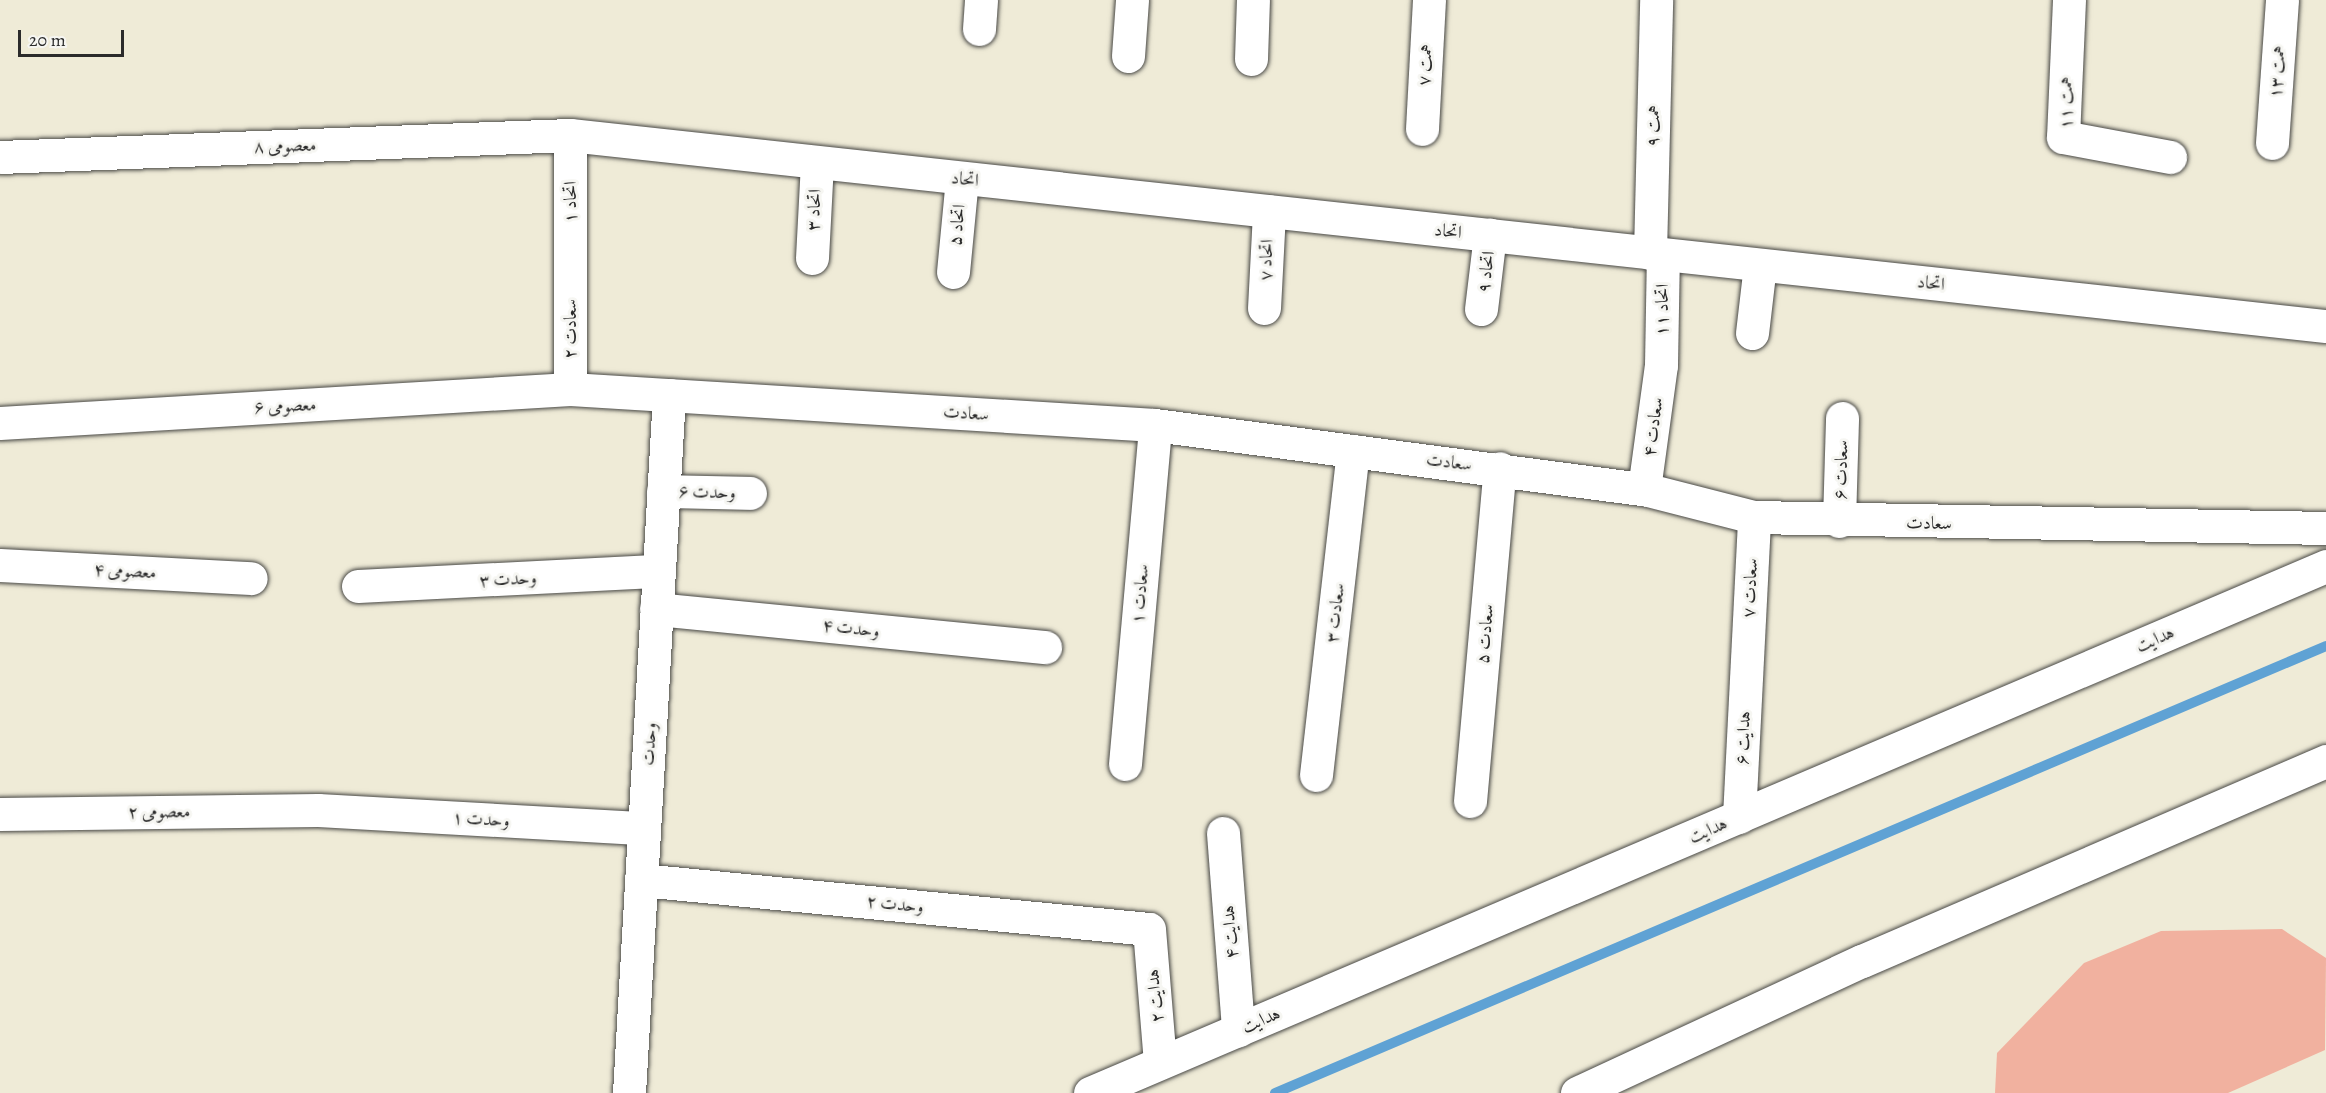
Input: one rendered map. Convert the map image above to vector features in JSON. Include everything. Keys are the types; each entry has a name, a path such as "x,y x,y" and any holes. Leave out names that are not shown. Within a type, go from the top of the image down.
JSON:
{"street":[{"path":"1128,56 1132,0"},
{"path":"1251,59 1253,0"},
{"name":"همت ۷","path":"1422,129 1429,0"},
{"name":"همت ۹","path":"1656,0 1657,254"},
{"name":"همت ۱۱","path":"2069,0 2063,137 2170,156"},
{"name":"همت ۱۳","path":"2272,143 2282,0"},
{"name":"اتحاد","path":"570,135 2326,326"},
{"name":"معصومی ۸","path":"0,157 570,135"},
{"name":"اتحاد ۱","path":"570,135 570,269"},
{"name":"اتحاد ۳","path":"812,258 817,162"},
{"name":"اتحاد ۵","path":"953,272 962,178"},
{"name":"اتحاد ۷","path":"1264,308 1269,211"},
{"name":"اتحاد ۹","path":"1481,309 1490,236"},
{"name":"اتحاد ۱۱","path":"1657,254 1661,365"},
{"path":"1752,333 1760,265"},
{"name":"سعادت ۲","path":"570,269 570,389"},
{"name":"سعادت ۴","path":"1644,489 1661,365"},
{"name":"سعادت","path":"570,389 1155,425 1500,468 1644,489 1754,517 1839,521 2326,528"},
{"name":"معصومی ۶","path":"0,423 570,389"},
{"name":"وحدت","path":"629,1093 669,395"},
{"name":"سعادت ۶","path":"1839,521 1842,418"},
{"name":"سعادت ۱","path":"1125,764 1155,425"},
{"name":"سعادت ۳","path":"1316,775 1353,451"},
{"name":"سعادت ۵","path":"1470,801 1500,468"},
{"name":"وحدت ۶","path":"663,491 750,493"},
{"name":"سعادت ۷","path":"1747,658 1754,517"},
{"name":"معصومی ۴","path":"0,565 251,578"},
{"name":"هدایت","path":"1090,1093 2326,566"},
{"name":"وحدت ۳","path":"358,586 659,571"},
{"name":"وحدت ۴","path":"656,609 1045,647"},
{"name":"هدایت ۶","path":"1738,817 1747,658"},
{"path":"1578,1093 1862,961 2326,761"},
{"name":"وحدت ۱","path":"318,810 644,828"},
{"name":"معصومی ۲","path":"0,814 318,810"},
{"name":"هدایت ۴","path":"1222,833 1238,1030"},
{"name":"وحدت ۲","path":"641,880 1149,929"},
{"name":"هدایت ۲","path":"1149,929 1161,1063"}],"building":[{"path":"2282,929 2326,958 2325,1050 2228,1093 1995,1093 1997,1053 2084,963 2161,931"}],"waterway":[{"path":"1275,1093 2326,646"}]}
